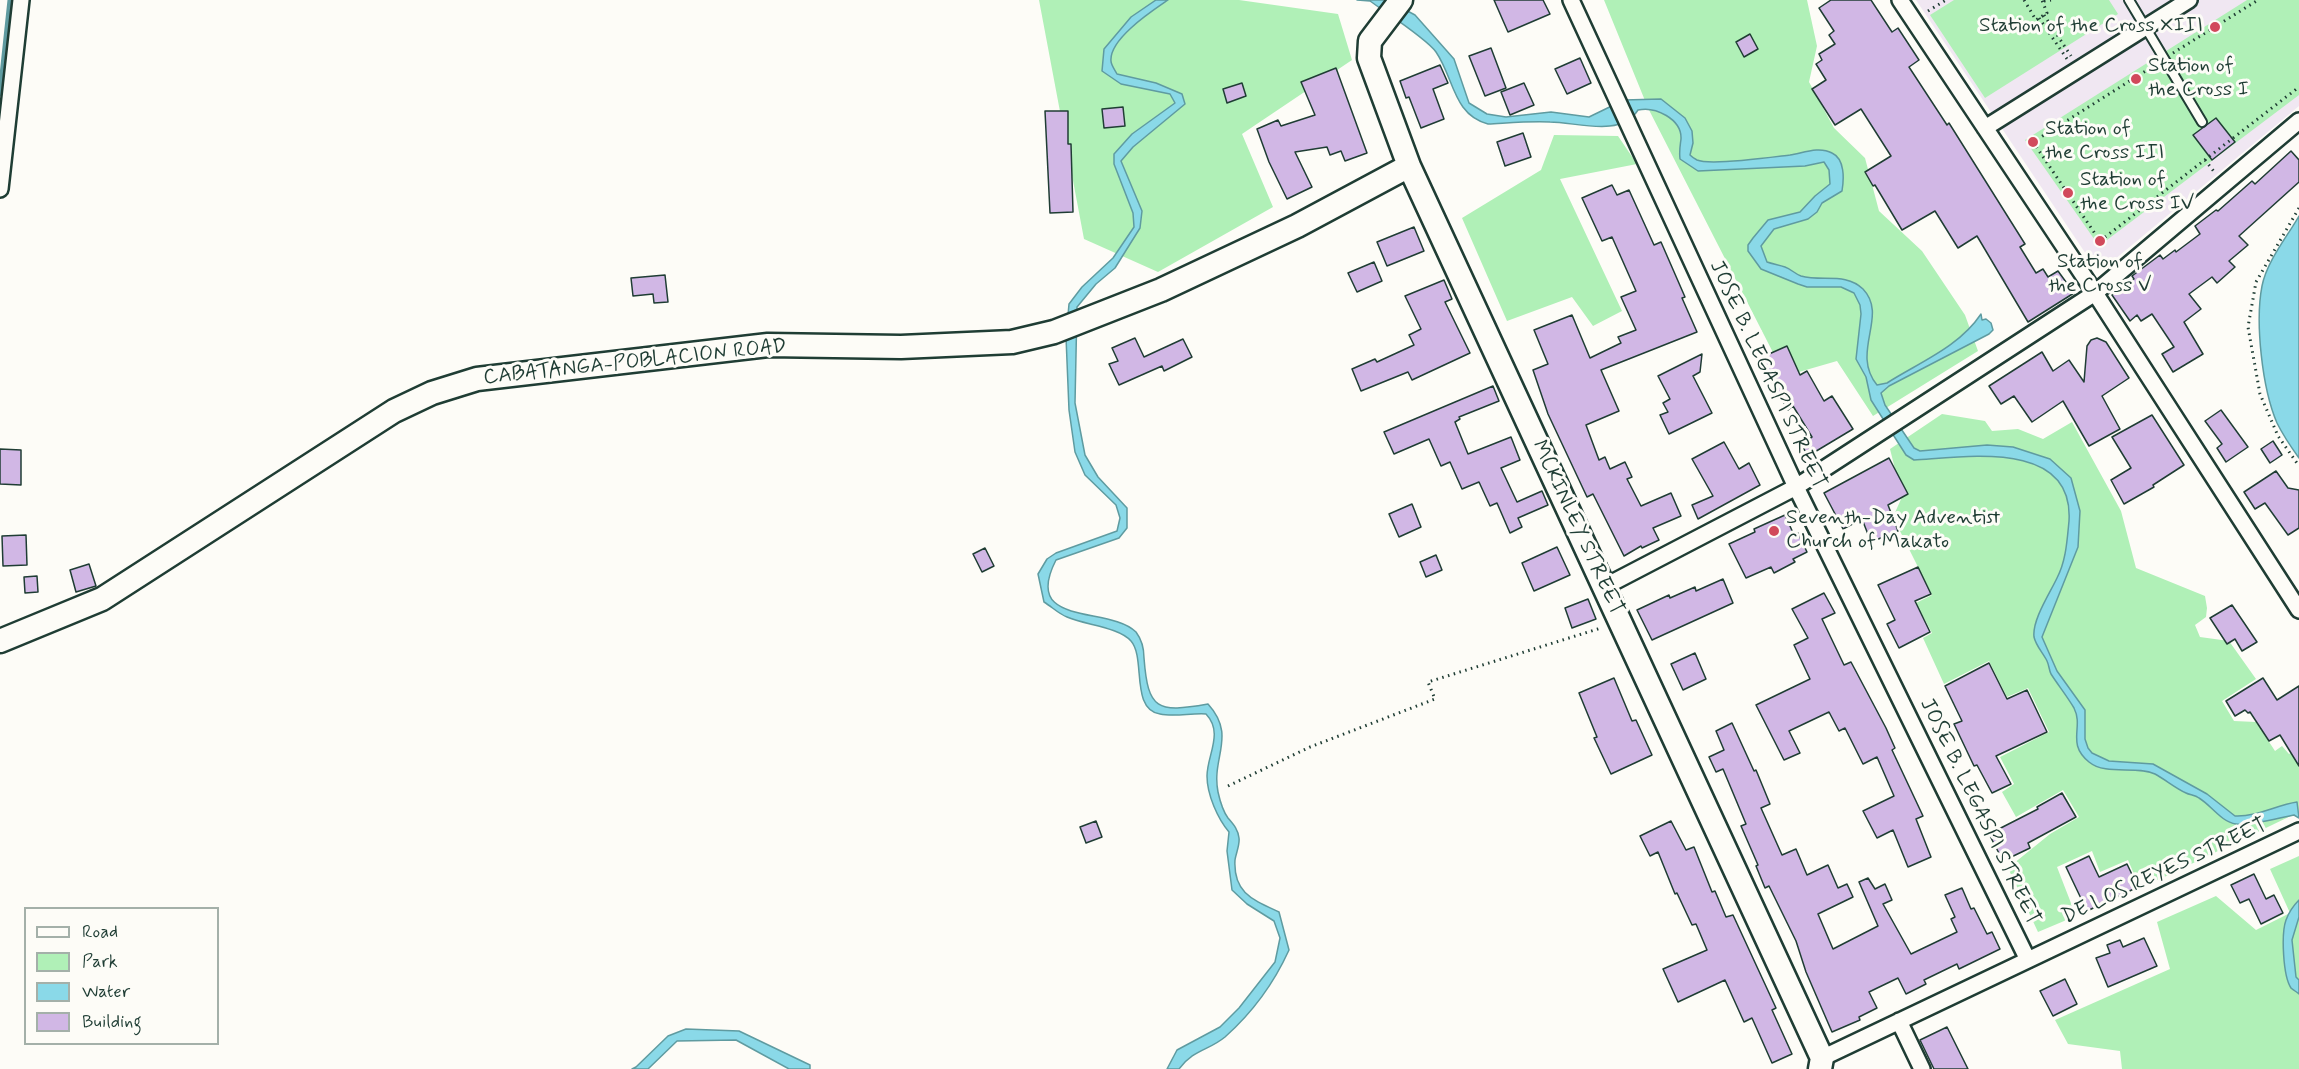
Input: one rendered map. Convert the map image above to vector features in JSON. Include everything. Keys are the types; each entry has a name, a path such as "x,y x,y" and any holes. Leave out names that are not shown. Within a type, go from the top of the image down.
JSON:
{"street":[{"path":"0,189 21,0"},
{"name":"MCKINLEY STREET","path":"1401,0 1370,40 1369,57 1409,166 1605,587 1821,1064"},
{"name":"JOSE B. LEGASPI STREET","path":"1571,0 1796,487 2028,960"},
{"path":"1900,0 2095,293 2299,610"},
{"path":"1985,128 2189,0"},
{"path":"1605,587 1796,487 2095,293 2299,121"},
{"name":"CABATANGA-POBLACION ROAD","path":"0,641 102,599 394,411 432,393 477,379 768,345 901,346 1012,342 1054,332 1161,290 1297,226 1409,166"},
{"name":"DE LOS REYES STREET","path":"1821,1064 1899,1021 2296,833"},
{"path":"1899,1021 1922,1069"}],"lane":[{"path":"2129,0 2202,122"}],"path":[{"path":"1913,20 1946,0"},
{"path":"2024,0 2036,20 2047,13 2043,0 2045,2 2050,0"},
{"path":"2258,0 2033,142 2100,241 2299,87"},
{"path":"2044,15 2072,57"},
{"path":"2039,18 2067,60"},
{"path":"2299,208 2256,282 2248,327 2260,394 2278,436 2299,466"},
{"path":"1228,786 1310,747 1435,699 1428,682 1606,627"}],"shaded area":[{"path":"1916,0 2299,0 2299,106 2108,265 2099,268 2094,266"}],"green space":[{"path":"1039,0 1239,0 1338,14 1352,60 1242,134 1273,207 1158,272 1084,239"},
{"path":"1604,0 1807,0 1817,46 1809,82 1834,128 1865,158 1879,211 1922,251 1965,315 1978,351 1873,416 1837,361 1785,376 1648,108"},
{"path":"1954,0 2109,0 2118,14 1985,98 1930,15"},
{"path":"2247,0 2299,0 2299,95 2099,246 2025,140"},
{"path":"1554,135 1618,136 1637,164 1560,179 1622,311 1593,326 1572,297 1507,321 1462,218 1541,170"},
{"path":"1942,414 1985,421 1992,431 2018,429 2043,439 2072,422 2121,511 2136,568 2205,596 2206,617 2195,625 2200,637 2229,641 2256,679 2222,701 2234,721 2256,722 2275,751 2282,746 2289,754 2299,748 2299,812 2158,880 2134,874 2128,860 2100,872 2092,851 2057,867 2076,916 2038,932 2008,868 2050,834 2079,817 2063,790 2016,817 2002,792 2014,784 2000,757 2049,732 2028,688 2007,697 1989,661 1944,684 1923,638 1932,633 1916,603 1932,595 1893,517 1902,497 1890,449"},
{"path":"2299,856 2299,1069 2122,1069 2120,1051 2068,1044 2055,1020 2170,969 2157,922 2216,896 2256,930 2290,913 2270,869"}],"water":[{"path":"1156,0 1168,0 1142,18 1124,35 1112,53 1111,63 1117,74 1156,83 1182,94 1185,104 1133,147 1121,161 1142,211 1140,228 1115,268 1096,284 1077,307 1075,403 1085,455 1098,477 1127,508 1127,528 1119,538 1056,560 1048,582 1050,596 1059,606 1123,624 1136,632 1143,647 1149,688 1158,704 1177,708 1208,704 1221,726 1218,792 1224,812 1238,835 1239,843 1235,860 1237,880 1241,888 1253,899 1279,912 1289,950 1269,986 1253,1008 1225,1037 1190,1058 1179,1069 1167,1069 1177,1050 1220,1027 1239,1008 1275,962 1280,938 1274,921 1247,904 1232,890 1227,851 1229,832 1214,806 1207,783 1214,736 1211,721 1206,714 1165,715 1151,710 1145,703 1142,693 1138,659 1131,641 1118,632 1064,616 1044,602 1038,574 1047,559 1056,553 1117,531 1120,518 1116,505 1085,475 1075,452 1069,410 1066,337 1069,304 1082,287 1113,258 1134,227 1133,213 1114,164 1114,154 1132,134 1175,103 1170,94 1121,84 1102,71 1104,49 1131,17"},
{"path":"1357,0 1387,0 1415,15 1454,59 1469,103 1487,114 1506,117 1551,112 1589,117 1624,100 1661,99 1685,118 1692,131 1693,143 1690,155 1697,160 1704,162 1742,161 1816,150 1827,151 1836,156 1843,170 1842,191 1822,203 1817,212 1808,219 1774,229 1761,246 1767,262 1787,268 1801,276 1841,279 1863,289 1870,300 1872,311 1867,360 1870,373 1877,385 1887,383 1950,345 1972,326 1981,314 1982,320 1986,319 1991,323 1993,330 1989,334 1889,386 1881,393 1885,405 1914,448 1920,451 1987,445 2013,447 2050,459 2071,478 2080,511 2078,547 2042,637 2057,671 2085,710 2085,739 2088,748 2092,753 2109,761 2153,764 2207,794 2235,816 2251,815 2297,802 2299,818 2294,815 2249,824 2231,823 2197,797 2182,791 2155,774 2139,770 2104,769 2089,762 2082,755 2077,742 2077,715 2051,674 2034,637 2036,623 2060,571 2067,543 2069,521 2066,495 2054,476 2036,465 2013,459 1987,456 1914,460 1906,455 1871,400 1866,377 1856,359 1861,314 1860,305 1854,293 1841,287 1807,287 1798,284 1761,269 1748,251 1748,245 1768,220 1800,212 1830,184 1829,170 1824,162 1805,166 1698,171 1680,159 1681,139 1677,125 1659,112 1645,109 1638,110 1630,119 1620,124 1609,126 1542,122 1488,124 1476,119 1461,104 1442,62 1431,47 1370,1"},
{"path":"2299,216 2299,458 2277,423 2267,392 2261,355 2259,318 2265,277 2273,258"},
{"path":"2299,900 2299,917 2292,940 2299,994 2291,988 2288,982 2283,945 2286,920 2291,909"},
{"path":"686,1029 739,1031 810,1065 810,1069 789,1069 736,1040 677,1041 648,1069 632,1069 668,1036"}],"building":[{"path":"1494,0 1543,0 1550,14 1508,32"},
{"path":"1831,0 1871,0 1892,32 1898,28 1919,60 1909,67 1947,125 1949,123 2025,244 2020,247 2036,273 2043,269 2048,277 2058,271 2074,293 2028,322 1977,236 1958,248 1935,211 1902,230 1865,172 1891,156 1861,109 1835,125 1812,89 1826,80 1816,64 1822,60 1819,54 1835,44 1829,35 1834,31 1819,8"},
{"path":"1750,34 1758,49 1744,57 1736,42"},
{"path":"1491,48 1506,88 1485,96 1469,56"},
{"path":"1580,58 1591,83 1567,94 1555,69"},
{"path":"1440,65 1448,83 1433,89 1444,119 1421,128 1400,81"},
{"path":"1336,68 1367,153 1345,161 1341,151 1330,155 1327,147 1295,152 1312,187 1287,199 1269,162 1257,129 1278,120 1281,126 1315,115 1301,82"},
{"path":"1242,83 1246,96 1227,103 1223,89"},
{"path":"1524,83 1534,105 1510,115 1501,92"},
{"path":"1123,107 1125,126 1104,128 1102,109"},
{"path":"1045,111 1068,111 1073,212 1050,213"},
{"path":"2216,118 2235,142 2212,160 2193,135"},
{"path":"1523,133 1531,157 1505,166 1497,142"},
{"path":"2291,151 2299,160 2299,182 2239,236 2248,245 2229,261 2235,267 2217,283 2212,277 2189,294 2201,309 2184,322 2203,354 2173,372 2162,354 2174,347 2152,314 2141,321 2137,315 2130,321 2112,295 2160,255 2163,259 2200,234 2195,226 2216,210 2218,211 2252,181 2255,184"},
{"path":"1612,185 1617,195 1629,190 1654,245 1661,242 1685,297 1682,298 1697,332 1601,370 1619,411 1586,425 1599,460 1605,457 1610,469 1625,462 1632,477 1627,479 1641,506 1671,493 1681,516 1653,528 1659,540 1642,548 1641,546 1624,556 1593,494 1587,497 1548,414 1533,370 1548,364 1534,330 1572,315 1590,358 1621,343 1618,337 1636,330 1621,297 1636,291 1612,237 1602,241 1582,198"},
{"path":"1414,227 1424,251 1387,266 1377,242"},
{"path":"1374,262 1382,281 1357,292 1348,273"},
{"path":"665,275 668,302 654,303 653,294 633,296 631,278"},
{"path":"1444,280 1452,299 1445,302 1470,353 1412,380 1408,372 1361,391 1352,369 1375,359 1377,362 1414,345 1409,335 1421,329 1405,296"},
{"path":"1135,338 1144,357 1183,339 1192,357 1164,371 1162,366 1119,385 1109,364 1118,361 1112,348"},
{"path":"2097,338 2106,342 2129,378 2102,396 2120,429 2089,446 2063,401 2032,422 2014,396 2001,404 1989,386 2042,352 2053,371 2069,360 2084,382 2087,346 2091,340"},
{"path":"1787,346 1800,375 1807,371 1824,401 1832,396 1853,429 1808,456 1801,444 1812,437 1793,406 1788,410 1760,358"},
{"path":"1702,354 1700,372 1693,376 1712,413 1669,434 1660,415 1668,412 1663,403 1670,399 1658,376"},
{"path":"1493,386 1499,401 1459,417 1460,419 1455,422 1468,454 1511,437 1520,460 1501,468 1517,502 1542,491 1548,505 1518,518 1522,527 1510,533 1497,503 1490,506 1479,482 1462,489 1450,462 1441,466 1429,439 1394,454 1384,432"},
{"path":"2221,410 2248,447 2226,462 2217,448 2222,444 2205,421"},
{"path":"2152,415 2184,465 2153,485 2154,487 2124,504 2111,480 2131,468 2112,437"},
{"path":"2273,441 2282,455 2270,463 2261,449"},
{"path":"1724,442 1739,469 1749,463 1760,485 1698,519 1692,505 1713,496 1692,459"},
{"path":"0,449 21,450 21,485 0,484"},
{"path":"1889,458 1908,494 1888,505 1898,531 1871,542 1862,519 1843,529 1824,493"},
{"path":"2276,471 2288,488 2299,490 2299,528 2288,535 2265,503 2255,509 2244,492"},
{"path":"1412,504 1421,527 1399,537 1389,514"},
{"path":"1785,515 1794,535 1798,533 1807,552 1793,559 1795,562 1774,573 1771,567 1746,578 1729,544 1755,532 1754,529"},
{"path":"26,535 27,565 3,566 2,536"},
{"path":"1557,547 1570,575 1534,591 1522,563"},
{"path":"985,548 994,566 982,572 973,554"},
{"path":"1436,555 1442,570 1426,577 1420,562"},
{"path":"89,564 96,586 76,592 70,570"},
{"path":"1918,567 1931,594 1915,601 1930,632 1899,648 1887,624 1895,620 1878,585"},
{"path":"37,576 38,592 25,593 24,577"},
{"path":"1723,579 1733,603 1652,640 1637,610 1669,595 1670,598 1695,587 1696,591"},
{"path":"1824,593 1835,613 1822,619 1844,665 1851,662 1886,728 1895,748 1892,750 1923,816 1916,819 1931,857 1908,867 1893,830 1877,838 1863,811 1894,796 1877,757 1863,764 1845,728 1839,731 1829,712 1789,731 1800,753 1784,760 1756,705 1810,679 1794,645 1808,638 1792,609"},
{"path":"1588,599 1596,619 1572,628 1565,608"},
{"path":"2232,605 2257,642 2242,651 2235,639 2227,644 2210,618"},
{"path":"1695,653 1706,679 1683,690 1671,664"},
{"path":"1989,663 2007,699 2027,690 2047,732 1996,756 2011,784 1992,793 1977,765 1974,766 1954,724 1962,721 1945,686"},
{"path":"1614,678 1632,721 1636,720 1652,755 1611,774 1594,738 1597,737 1579,693"},
{"path":"2263,678 2277,700 2299,686 2299,766 2280,735 2269,741 2250,712 2245,710 2235,716 2226,701"},
{"path":"1732,723 1770,804 1761,808 1782,855 1796,849 1807,875 1828,865 1838,888 1847,884 1853,897 1818,914 1833,949 1878,926 1859,882 1868,878 1875,889 1885,884 1892,900 1883,904 1911,954 1957,932 1951,919 1955,917 1945,895 1962,888 1971,909 1974,908 1987,934 1992,932 2000,949 1959,969 1957,964 1924,980 1926,984 1906,994 1898,978 1869,992 1877,1008 1859,1017 1860,1020 1832,1032 1806,972 1796,941 1769,886 1765,888 1741,826 1746,824 1723,769 1716,772 1709,757 1724,750 1716,731"},
{"path":"2062,793 2076,817 2028,843 2030,848 2003,861 1989,834 2038,809 2037,807"},
{"path":"1096,821 1102,837 1086,843 1080,827"},
{"path":"1671,821 1686,850 1694,847 1712,892 1715,891 1726,917 1733,915 1776,1008 1772,1010 1792,1054 1772,1063 1752,1018 1744,1022 1725,980 1678,1002 1663,969 1707,950 1696,924 1692,925 1677,893 1675,894 1658,852 1650,856 1640,836"},
{"path":"2089,856 2099,877 2127,864 2138,887 2087,911 2066,867"},
{"path":"2254,874 2266,899 2274,895 2283,913 2261,924 2249,899 2240,903 2231,885"},
{"path":"2144,938 2157,966 2108,987 2096,958 2110,953 2107,945 2120,940 2123,947"},
{"path":"2065,979 2077,1004 2053,1016 2040,991"},
{"path":"1947,1027 1968,1069 1934,1069 1920,1040"}],"waterway":[{"path":"0,94 10,0"}],"place":[{"name":"Station of the Cross XIII","path":"2215,27"},
{"name":"Station of the Cross I","path":"2136,79"},
{"name":"Station of the Cross III","path":"2033,142"},
{"name":"Station of the Cross IV","path":"2068,193"},
{"name":"Station of the Cross V","path":"2100,241"},
{"name":"Seventh-Day Adventist Church of Makato","path":"1774,531"}]}
